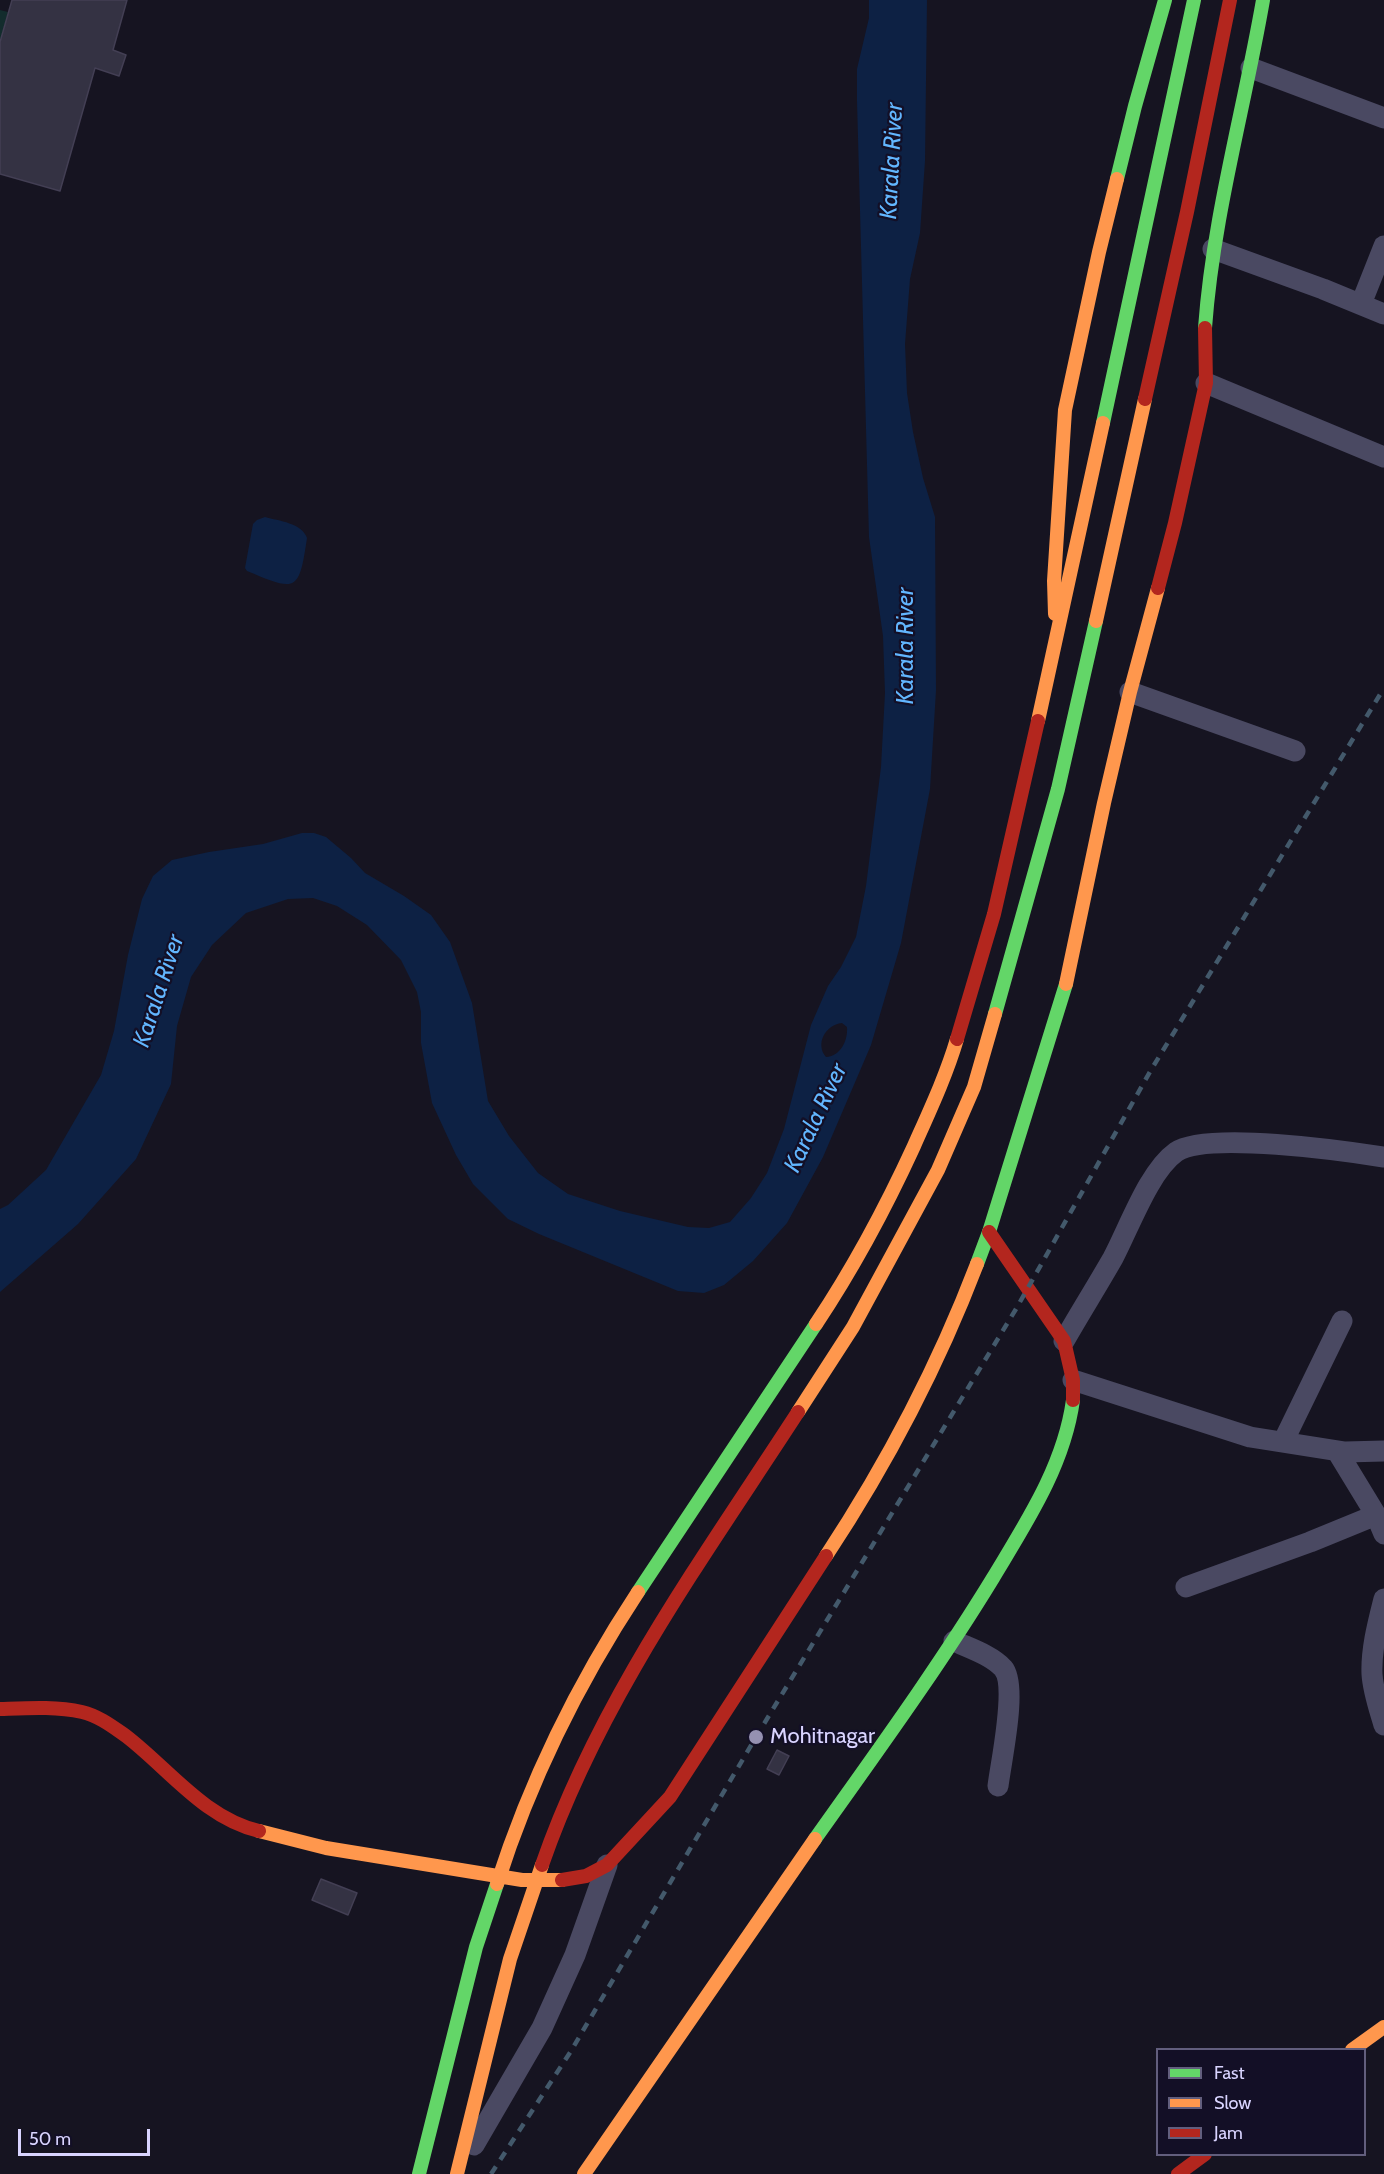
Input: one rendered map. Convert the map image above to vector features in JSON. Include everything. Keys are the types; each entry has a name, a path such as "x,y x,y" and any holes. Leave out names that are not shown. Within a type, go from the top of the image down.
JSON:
{"main road":[{"path":"1057,640 1054,581 1065,410 1099,252 1165,0"},
{"path":"419,2174 476,1947 514,1831 562,1722 620,1620 842,1284 894,1190 946,1076 994,914 1057,640 1194,0"},
{"path":"457,2174 510,1959 550,1842 591,1747 656,1632 853,1327 938,1170 974,1087 1063,767 1187,212 1230,0"},
{"path":"0,1709 43,1708 83,1712 110,1724 148,1753 211,1811 253,1830 326,1848 522,1880 565,1880 586,1876 608,1865 670,1797 854,1514 931,1372 956,1318 989,1232 1036,1088 1070,971 1104,803 1130,692 1175,523 1206,382 1204,338 1213,249 1232,145 1251,68 1263,0"},
{"path":"584,2174 954,1641 1038,1502 1054,1468 1073,1402 1073,1380 1064,1341 989,1232"},
{"path":"1353,2048 1384,2026"},
{"path":"1178,2174 1202,2156"}],"street":[{"path":"1251,68 1384,118"},
{"path":"1362,304 1384,246"},
{"path":"1213,249 1384,314"},
{"path":"1206,382 1384,457"},
{"path":"1130,692 1295,751"},
{"path":"1064,1341 1113,1257 1149,1186 1163,1164 1177,1151 1212,1142 1330,1149 1384,1157"},
{"path":"1283,1442 1342,1321"},
{"path":"1073,1380 1250,1437 1337,1451 1384,1451"},
{"path":"1186,1587 1310,1542 1380,1525 1337,1451"},
{"path":"1384,1599 1375,1636 1372,1674 1384,1725"},
{"path":"954,1641 994,1661 1008,1674 1010,1699 998,1786"},
{"path":"457,2174 542,2028 575,1955 608,1865"}],"green space":[{"path":"0,10 8,12 0,42"}],"water":[{"name":"Karala River","path":"869,0 927,0 925,161 920,233 910,279 905,344 907,393 913,432 923,478 935,517 936,690 930,789 901,943 871,1045 823,1157 787,1223 753,1261 724,1285 704,1293 678,1291 508,1219 473,1184 456,1155 432,1103 421,1043 421,1012 417,992 401,960 367,925 337,906 313,898 288,899 246,913 212,945 191,977 177,1026 171,1084 136,1159 78,1224 0,1292 0,1209 8,1205 46,1170 101,1075 114,1031 128,955 142,899 153,876 172,860 263,844 302,833 314,833 326,837 365,873 431,915 450,942 472,1003 488,1101 509,1136 538,1173 568,1194 620,1211 688,1227 709,1228 730,1222 751,1198 767,1173 784,1129 811,1025 828,986 841,967 856,937 866,886 881,767 885,693 883,636 869,537 857,101 857,69 869,18","holes":["842,1023 847,1027 846,1037 840,1050 826,1057 821,1046 827,1031"]},
{"path":"265,517 295,526 307,538 301,569 298,578 293,583 276,582 247,571 245,568 253,524"}],"building":[{"path":"12,0 127,0 113,50 126,55 119,76 95,68 60,191 0,174 0,42"},
{"path":"777,1750 789,1756 779,1775 767,1769"},
{"path":"321,1879 357,1893 348,1915 312,1900"}],"railway":[{"path":"491,2174 571,2051 756,1737 1016,1309 1151,1070 1384,688"}],"traffic: fast":[{"path":"1117,179 1165,0"},
{"path":"1103,423 1194,0"},
{"path":"1205,328 1222,204 1263,0"},
{"path":"995,1014 1058,789 1096,621"},
{"path":"977,1264 1066,984"},
{"path":"638,1592 816,1324"},
{"path":"815,1839 929,1677 1018,1536 1052,1471 1061,1448 1073,1400"},
{"path":"419,2174 476,1947 497,1884"}],"traffic: slow":[{"path":"1055,614 1054,581 1065,410 1117,179"},
{"path":"1096,621 1145,399"},
{"path":"1038,721 1103,423"},
{"path":"1066,984 1104,803 1130,692 1158,588"},
{"path":"798,1412 853,1327 938,1170 974,1087 995,1014"},
{"path":"816,1324 856,1259 892,1192 937,1093 957,1039"},
{"path":"826,1556 890,1451 928,1377 977,1264"},
{"path":"497,1884 540,1770 557,1734 595,1662 638,1592"},
{"path":"259,1831 326,1848 522,1880 562,1880"},
{"path":"584,2174 815,1839"},
{"path":"457,2174 510,1959 542,1865"},
{"path":"1355,2048 1384,2027"}],"traffic: jam":[{"path":"1145,399 1187,212 1230,0"},
{"path":"1158,588 1206,383 1205,328"},
{"path":"957,1039 994,914 1038,721"},
{"path":"989,1232 1064,1341 1073,1380 1073,1400"},
{"path":"542,1865 566,1804 623,1687 656,1631 798,1412"},
{"path":"562,1880 586,1876 607,1865 670,1797 826,1556"},
{"path":"0,1709 62,1709 94,1716 126,1736 204,1804 239,1825 259,1831"},
{"path":"1178,2174 1202,2156"}],"place":[{"name":"Mohitnagar","path":"756,1737"}]}
